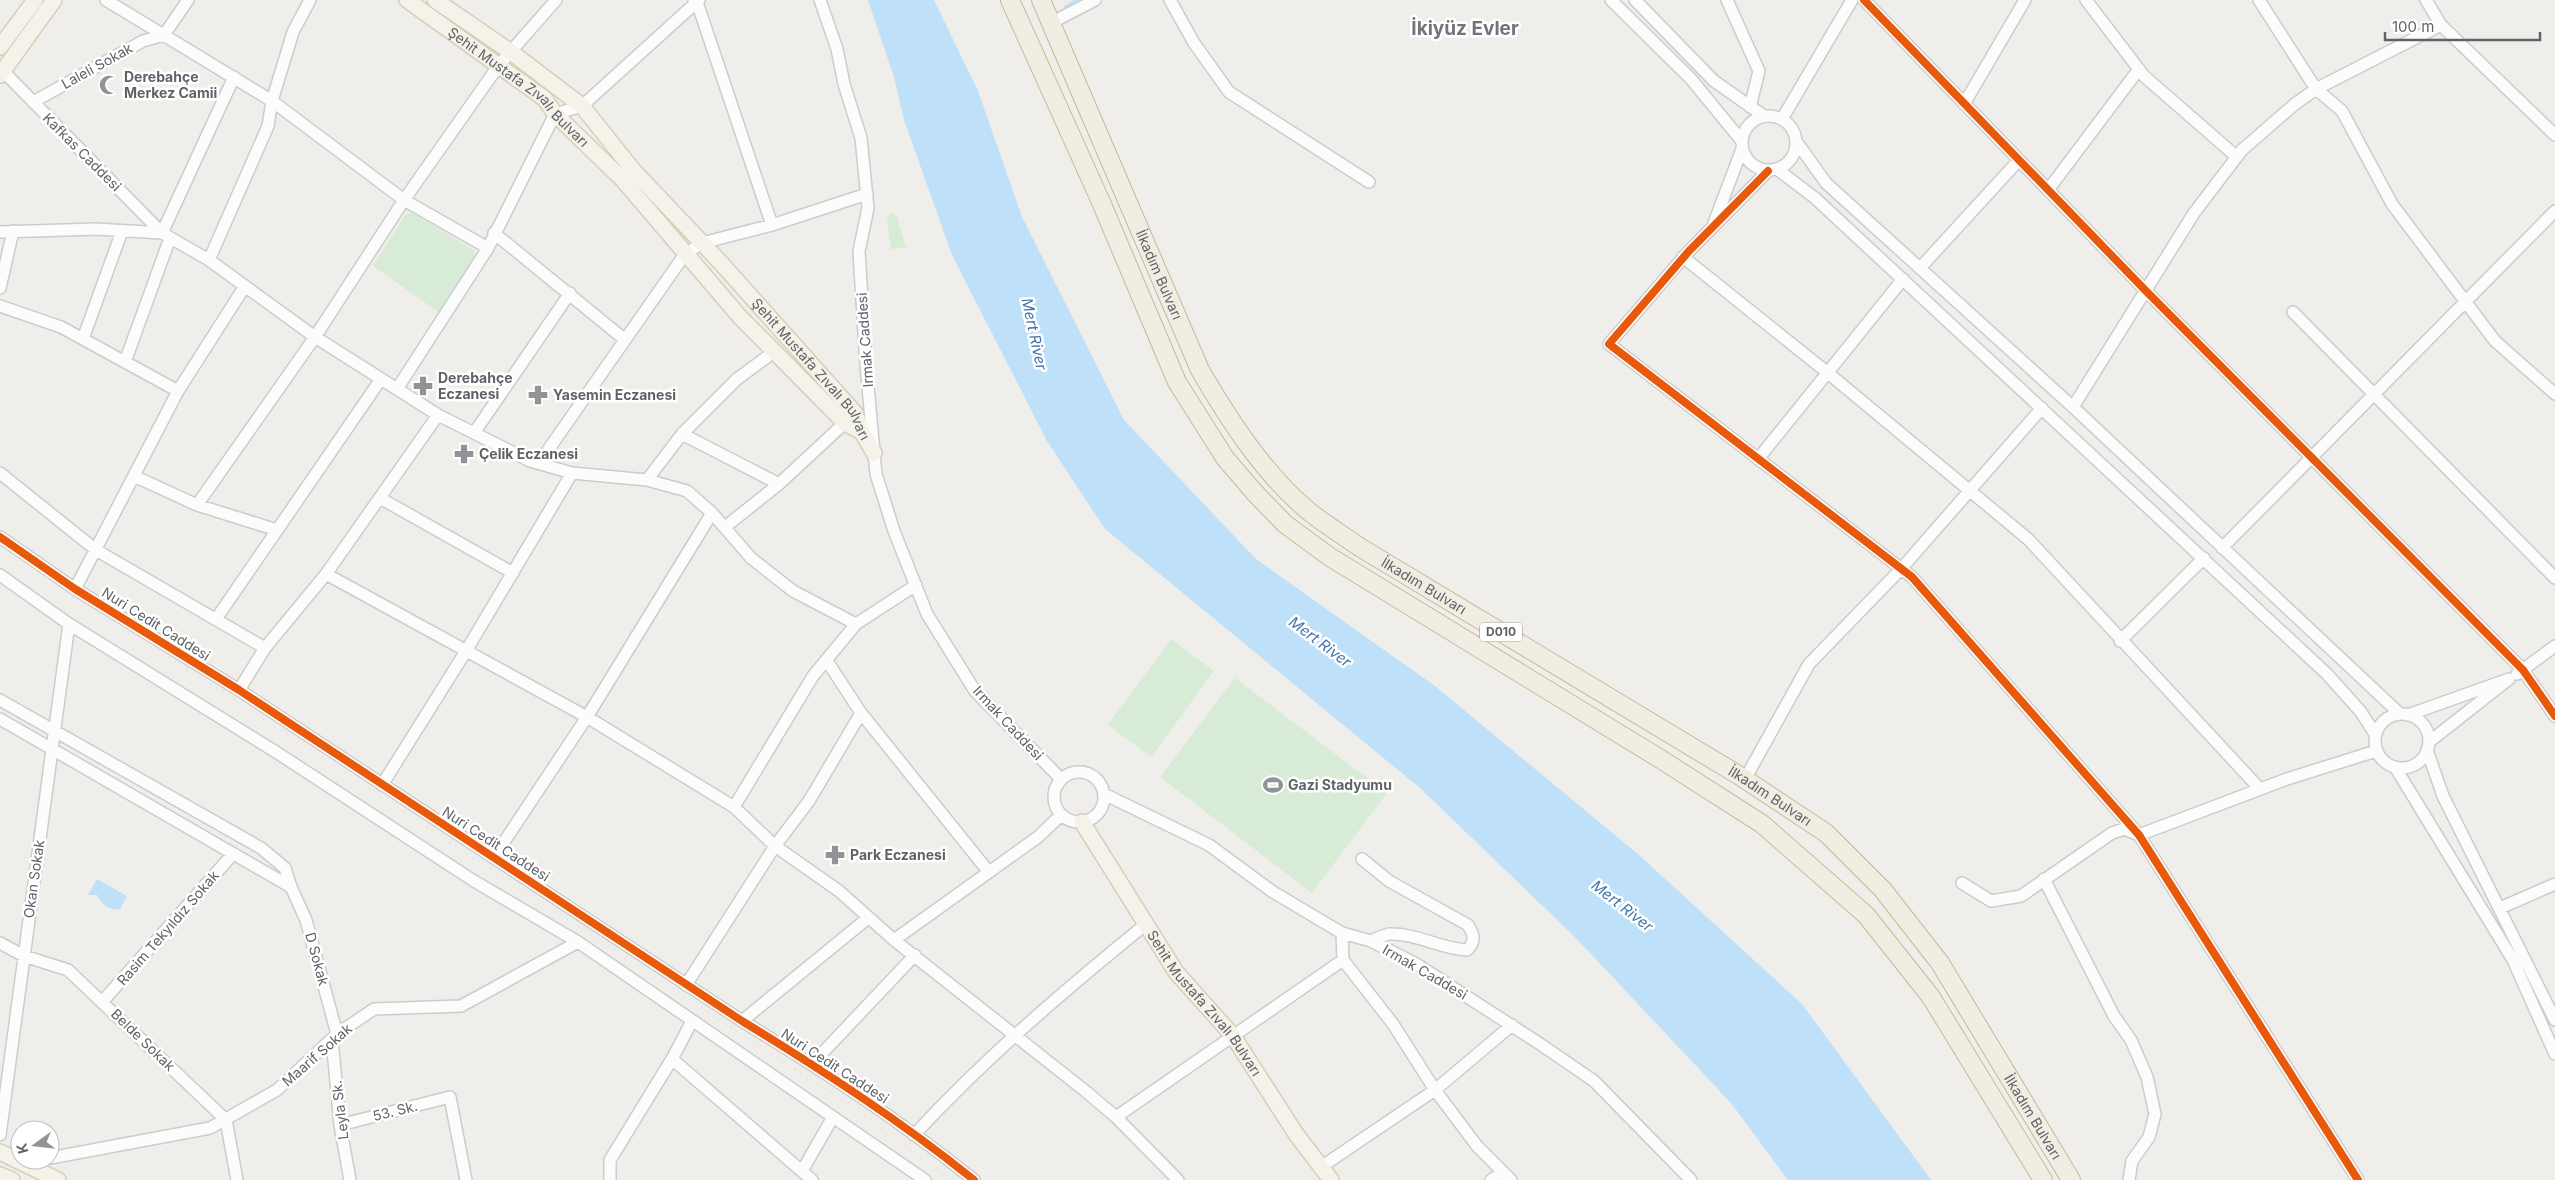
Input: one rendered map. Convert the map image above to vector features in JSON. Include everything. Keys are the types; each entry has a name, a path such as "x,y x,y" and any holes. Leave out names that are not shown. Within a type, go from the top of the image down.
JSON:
{"highway":[{"name":"İlkadım Bulvarı","path":"1010,0 1101,202 1177,382 1225,458 1255,493 1285,524 1330,558 1662,760 1770,830 1866,915 1931,997 2043,1180"},
{"name":"İlkadım Bulvarı","path":"1041,0 1200,370 1226,416 1277,479 1310,512 1361,548 1745,779 1826,832 1883,890 1940,963 2071,1180"}],"main road":[{"path":"0,47 35,0"},
{"path":"1,73 54,0"},
{"name":"Şehit Mustafa Zıvalı Bulvarı","path":"407,0 431,4 511,52 582,106 633,170 702,243 862,432 874,453"},
{"name":"Şehit Mustafa Zıvalı Bulvarı","path":"431,4 499,65 545,99 554,114 622,179 740,316 775,351 850,418"},
{"name":"Sehit Mustafa Zıvalı Bulvarı","path":"1082,822 1176,972 1233,1036 1296,1134 1331,1180"},
{"path":"36,1170 58,1180"},
{"path":"0,1175 12,1180"}],"street":[{"path":"106,0 272,101 404,200 488,248"},
{"path":"164,35 188,0"},
{"path":"209,260 268,126 272,101 293,32 310,0"},
{"path":"197,505 315,337 404,200 499,65 556,0"},
{"name":"Irmak Caddesi","path":"820,0 837,49 844,84 861,138 868,208 859,250 866,366 876,474 894,531 927,614 976,691 1061,779"},
{"path":"1051,23 1095,0"},
{"path":"1170,0 1194,43 1229,92 1368,182"},
{"path":"1611,0 1691,79 1741,144 1751,164 1773,170 1815,198 2328,674 2361,712 2375,734 2376,750 2381,758 2394,767 2513,960 2555,1054"},
{"path":"1635,0 1714,81 1764,116 1782,119 1794,132 1796,141 1826,183 2073,407 2222,548 2404,714 2423,724 2443,796 2555,1020"},
{"path":"1727,0 1759,71 1750,107"},
{"path":"1782,119 1852,0"},
{"path":"1864,0 2146,291 2523,670 2555,716"},
{"path":"1964,104 2025,0"},
{"path":"2086,0 2139,69 2237,157"},
{"path":"2259,0 2316,89 2342,111 2392,204 2495,341 2555,394"},
{"path":"2426,0 2442,25 2555,134"},
{"path":"397,389 488,248 554,114 582,106 697,1 772,225"},
{"path":"2073,407 2194,213 2237,157 2295,104 2316,89 2442,25"},
{"name":"Laleli Sokak","path":"33,102 143,41 164,35"},
{"path":"2048,190 2139,69"},
{"name":"Kafkas Caddesi","path":"1,73 33,102 166,235"},
{"path":"125,362 166,235 234,77"},
{"path":"1712,227 1748,124 1764,116"},
{"path":"1796,141 1792,159 1773,170 1712,227 1683,257 1609,344 1901,569 1919,585 2139,835 2358,1180"},
{"path":"1920,268 2019,160"},
{"path":"539,463 685,254 702,243 772,225 867,194"},
{"path":"2222,548 2555,211"},
{"path":"0,232 96,229 166,235 209,260 315,337 438,414 474,432 539,463 572,473 647,480 687,491 726,527 751,558 793,591 856,624"},
{"path":"82,339 122,230"},
{"path":"0,288 12,231"},
{"path":"494,233 624,339"},
{"path":"1683,257 1828,373 2028,540 2120,641 2260,789"},
{"path":"1758,459 1903,279"},
{"path":"75,589 178,391 245,286"},
{"path":"474,432 570,294"},
{"path":"0,306 61,327 178,391"},
{"path":"2293,312 2555,578"},
{"path":"647,480 682,434 737,379 775,351"},
{"path":"216,619 381,378"},
{"path":"1745,779 1809,664 1901,569 2042,408"},
{"path":"239,690 266,648 326,574 438,414"},
{"path":"726,527 779,484 850,418"},
{"path":"682,434 779,484"},
{"path":"0,472 96,550 266,648"},
{"path":"382,785 466,651 572,473"},
{"path":"134,476 197,505 277,530"},
{"path":"380,498 513,573"},
{"path":"494,857 587,717 712,513"},
{"name":"Nuri Cedit Caddesi","path":"0,537 75,589 239,690 686,985 812,1064 914,1134 974,1180"},
{"path":"2120,641 2204,558"},
{"path":"326,574 587,717 734,807 775,846 839,892 894,940 1116,1117 1172,1178"},
{"path":"0,575 69,624 276,752 474,881 578,942 925,1180"},
{"path":"734,807 813,676 828,661 856,624 916,585"},
{"name":"Okan Sokak","path":"0,1135 69,624"},
{"path":"2394,767 2402,768 2417,763 2428,746 2509,679 2555,646"},
{"path":"828,661 862,714 988,871"},
{"path":"2375,734 2384,720 2509,679"},
{"name":"D Sokak","path":"0,700 261,848 285,868 291,887 306,920 335,1036"},
{"path":"686,985 775,846 809,802 862,714"},
{"path":"0,719 291,887"},
{"path":"1962,884 1991,901 2021,896 2112,833 2124,829 2139,835 2260,789 2376,750"},
{"path":"1075,772 1090,775 1097,780 1104,794 1103,802 1096,816 1082,822 1074,822 1060,815 1056,809 1054,793 1061,779 1075,772"},
{"name":"Irmak Caddesi","path":"1104,794 1209,845 1273,892 1342,933 1370,941 1418,964 1512,1025 1594,1081 1691,1180"},
{"path":"894,940 1038,837 1060,815"},
{"name":"Rasim Tekyıldız Sokak","path":"102,1002 233,854"},
{"path":"1362,859 1389,882 1468,925 1474,935 1473,944 1467,950 1452,950 1424,940 1389,934 1370,941"},
{"path":"2044,880 2114,1016 2131,1040 2147,1077 2155,1114 2149,1137 2132,1161 2129,1180"},
{"path":"2500,908 2555,884"},
{"path":"742,1021 868,918"},
{"path":"914,1134 1014,1034 1146,924"},
{"path":"1342,933 1343,960 1393,1024 1435,1090 1477,1146 1507,1176"},
{"name":"Maarif Sokak","path":"60,1156 210,1128 277,1090 335,1036 374,1009 461,1006 578,942"},
{"name":"Belde Sokak","path":"0,943 24,956 68,970 226,1120"},
{"path":"812,1064 915,955"},
{"path":"1116,1117 1343,960"},
{"path":"610,1180 610,1160 672,1059 692,1021"},
{"path":"1321,1167 1435,1090 1512,1025"},
{"name":"Leyla Sk.","path":"335,1036 340,1125 350,1180"},
{"path":"672,1059 812,1180"},
{"name":"53. Sk.","path":"340,1125 450,1097 466,1180"},
{"path":"802,1171 833,1117"},
{"path":"226,1120 238,1180"},
{"path":"1491,1180 1507,1176"}],"green space":[{"path":"412,213 474,250 476,260 440,313 373,266 405,215"},
{"path":"890,213 897,216 906,248 891,249 887,221"},
{"path":"1171,639 1214,671 1151,757 1108,725"},
{"name":"Gazi Stadyumu","path":"1235,678 1387,793 1312,893 1160,777"}],"water":[{"name":"Mert River","path":"868,0 934,0 978,91 1022,217 1124,420 1256,559 1435,686 1639,855 1802,1004 1931,1180 1788,1180 1731,1103 1575,937 1420,788 1105,529 1047,441 952,255 904,120 894,77"},
{"path":"97,879 127,896 120,909 112,909 106,906 97,895 88,895"}],"waterway":[{"path":"1065,7 1077,0"}],"railway":[{"path":"0,545 849,1105 951,1180"}],"cycle path":[{"path":"1864,0 2146,291 2523,670 2555,716"},
{"path":"1768,171 1689,251 1609,344 1912,577 2139,835 2358,1180"},
{"path":"0,537 75,589 239,690 742,1021 831,1077 918,1137 974,1180"}],"place":[{"name":"Derebahçe Merkez Camii","path":"109,85"},
{"name":"Derebahçe Eczanesi","path":"423,386"},
{"name":"Yasemin Eczanesi","path":"538,395"},
{"name":"Çelik Eczanesi","path":"464,454"},
{"name":"Gazi Stadyumu","path":"1273,785"},
{"name":"Park Eczanesi","path":"835,855"}],"district":[{"name":"İkiyüz Evler","path":"1465,28"}]}
